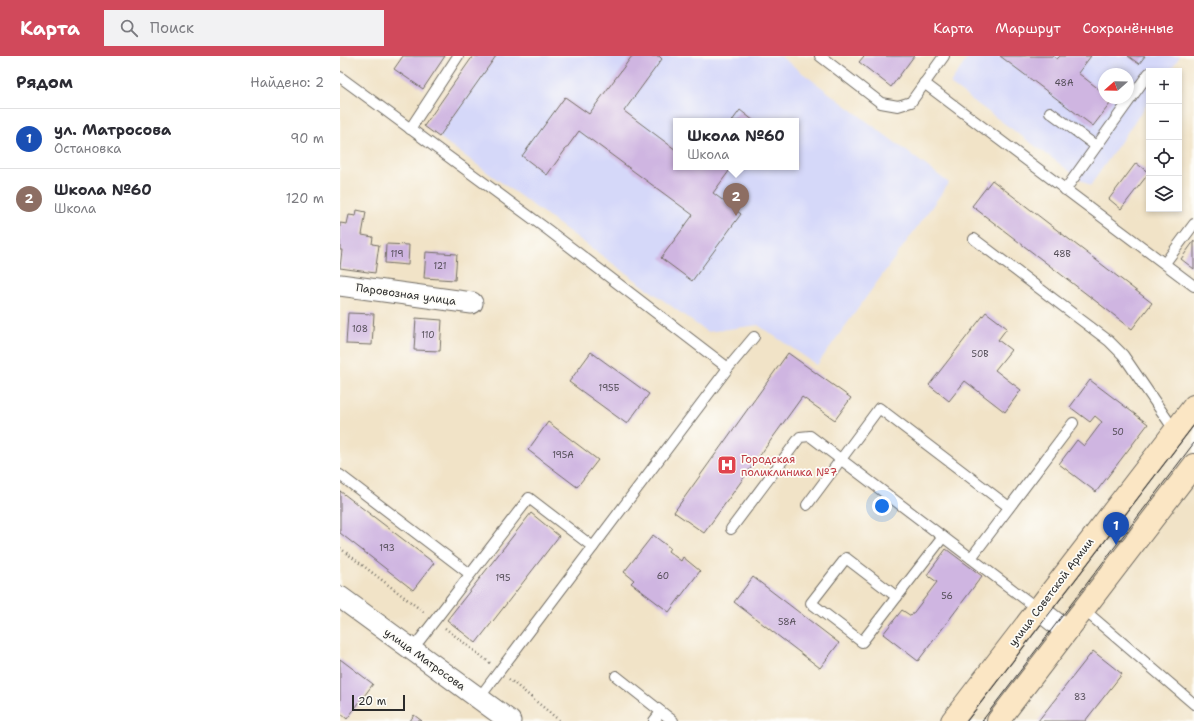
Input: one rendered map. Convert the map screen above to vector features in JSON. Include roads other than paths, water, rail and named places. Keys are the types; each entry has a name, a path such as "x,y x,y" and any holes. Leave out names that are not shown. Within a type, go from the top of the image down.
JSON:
{"main road":[{"name":"улица Советской Армии","path":"952,721 1194,406"},
{"path":"998,721 1194,465"}],"street":[{"name":"Паровозная улица","path":"340,285 472,303"},
{"name":"улица Матросова","path":"340,597 510,721"},
{"path":"1038,609 1066,631"}],"lane":[{"path":"410,129 458,56"},
{"path":"820,56 880,103 898,106 911,102 944,56"},
{"path":"340,77 548,230 728,368"},
{"path":"1064,190 1146,77"},
{"path":"924,84 1194,286"},
{"path":"1050,112 1096,146"},
{"path":"1165,263 1194,224"},
{"path":"974,239 1109,342 1123,355 1175,431"},
{"path":"479,698 728,368 754,337"},
{"path":"807,505 879,408 1009,507"},
{"path":"971,558 1073,423"},
{"path":"731,529 800,437 810,436 1038,609"},
{"path":"340,475 470,574"},
{"path":"412,650 529,498 593,547"},
{"path":"897,598 846,558 811,603 862,642 897,598 943,537"},
{"path":"1083,609 1194,704"},
{"path":"616,676 673,721"},
{"path":"654,721 661,712"}],"tram line":[{"path":"967,721 1194,425"},
{"path":"982,721 1194,443"}],"place":[{"name":"Школа №60","path":"736,216"},
{"name":"Городская поликлиника №7","path":"727,465"},
{"name":"ул. Матросова","path":"1116,545"}]}
